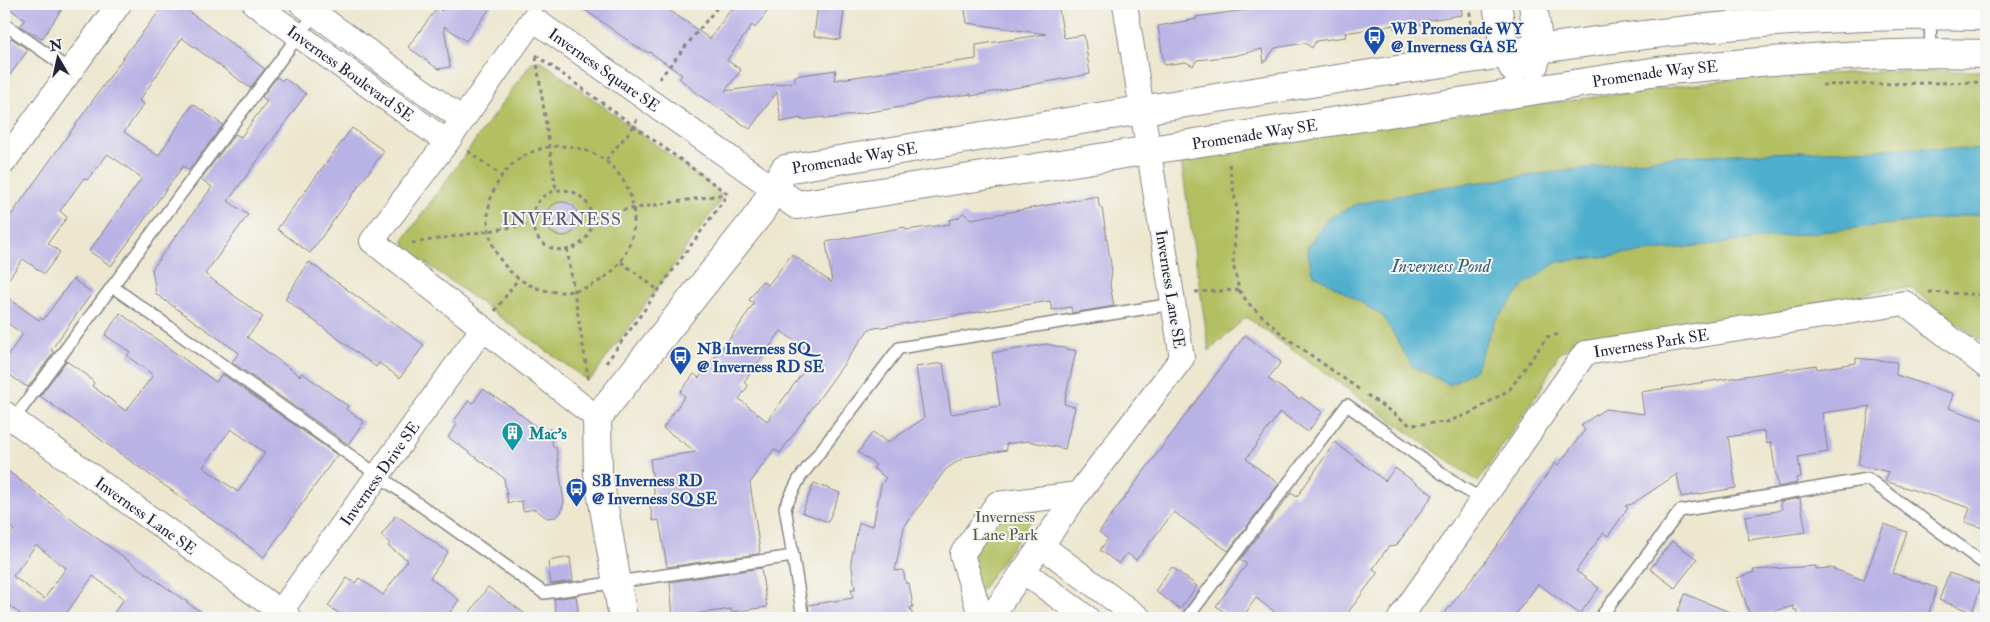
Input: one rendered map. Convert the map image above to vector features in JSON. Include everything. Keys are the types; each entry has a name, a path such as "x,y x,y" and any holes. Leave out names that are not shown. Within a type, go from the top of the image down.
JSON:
{"street":[{"path":"4,162 119,4"},
{"name":"Inverness Boulevard SE","path":"255,4 456,146"},
{"name":"Inverness Lane SE","path":"990,618 1078,494 1182,358 1181,298 1148,151 1125,4"},
{"path":"1497,4 1505,53 1526,90"},
{"path":"1526,90 1539,48 1533,4"},
{"name":"Inverness Boulevard SE","path":"313,7 462,119"},
{"name":"Promenade Way SE","path":"1986,16 1930,9 1655,33 1539,48 785,169 774,190 797,205 1526,90 1658,71 1766,61 1932,52 1986,54"},
{"name":"Inverness Square SE","path":"597,418 491,316 372,241 456,146 462,119 533,19 774,190"},
{"path":"623,618 598,473 597,418 760,213 774,190"},
{"path":"1905,302 1986,366"},
{"name":"Inverness Park SE","path":"1400,618 1585,353 1905,302"},
{"name":"Inverness Drive SE","path":"282,616 377,476 491,316"},
{"name":"Inverness Lane SE","path":"8,417 282,616"},
{"path":"981,618 962,554 998,504 1078,494"},
{"path":"1042,546 1138,618"},
{"path":"1024,571 1087,618"}],"lane":[{"path":"8,417 113,287 297,34 313,7"},
{"path":"1930,9 1932,52"},
{"path":"4,24 70,70"},
{"path":"113,287 544,593 793,556"},
{"path":"803,618 785,507 799,478 899,348 1181,298"},
{"path":"1187,618 1347,405 1461,487 1482,499"},
{"path":"1600,618 1680,511 1868,479 1986,565"}],"path":[{"path":"1469,4 1472,34"},
{"path":"529,62 535,54"},
{"path":"535,54 556,190"},
{"path":"535,54 728,194"},
{"path":"1819,85 1986,82"},
{"path":"456,146 502,176"},
{"path":"570,146 588,151 606,160 625,181 634,208 633,236 621,262 608,276 592,286 573,292 554,292 535,288 518,278 499,258 489,231 488,212 493,193 502,176 523,156 550,147 570,146"},
{"path":"1229,162 1237,210 1233,264 1239,290 1248,303 1284,336 1410,425 1447,422 1473,412 1510,388 1547,337 1560,334"},
{"path":"556,190 570,191 579,195 586,202 591,214 590,228 586,237 576,246 567,249 553,248 544,243 537,237 532,224 532,215 537,202 556,190"},
{"path":"591,214 728,194"},
{"path":"601,369 728,194"},
{"path":"406,244 532,224"},
{"path":"567,249 589,385"},
{"path":"621,262 658,290"},
{"path":"491,316 518,278"},
{"path":"1181,298 1239,290"},
{"path":"1905,302 1927,292 1986,295"},
{"path":"589,385 595,377"},
{"path":"582,379 589,385"}],"green space":[{"path":"541,61 719,191 721,200 592,378 584,378 405,248 404,239 532,62"},
{"path":"1889,71 1986,71 1986,345 1912,289 1892,288 1803,311 1642,337 1612,334 1583,336 1558,355 1540,390 1478,482 1246,317 1209,351 1181,160 1336,132 1624,93 1744,78"},
{"name":"Inverness Lane Park","path":"1047,498 975,599 962,554 997,504"}],"water":[{"name":"Inverness Pond","path":"1913,148 1986,150 1986,216 1980,214 1557,262 1525,285 1495,321 1475,370 1450,385 1412,366 1383,316 1312,273 1307,248 1327,219 1357,204 1442,187 1679,156"}],"building":[{"path":"4,4 65,4 42,39 20,26 25,20"},
{"path":"165,4 179,4 265,69 250,88 182,38 139,101 144,104 124,132 158,156 193,104 223,125 189,170 183,166 111,266 89,251 142,178 108,154 87,180 84,178 60,211 67,217 48,243 60,252 44,274 23,259 4,285 4,225 128,51"},
{"path":"440,4 441,11 447,4 493,4 466,41 444,26 450,67 438,69 408,47"},
{"path":"577,4 661,4 710,39 731,9 734,11 740,4 757,4 767,12 755,28 752,25 727,60 741,70 725,91 795,82 795,76 836,70 834,80 976,59 976,45 1046,34 967,23 964,4 1058,4 1064,38 1084,35 1090,74 971,96 971,94 925,100 913,105 826,119 824,117 801,120 801,118 781,122 777,92 750,129 696,93 679,78 682,75 650,52 637,47"},
{"path":"818,4 845,4 840,40 814,36"},
{"path":"1289,4 1461,4 1462,15 1422,21 1423,24 1394,29 1394,25 1345,33 1346,37 1316,41 1312,48 1305,43 1275,48 1264,63 1262,49 1233,56 1197,60 1193,66 1186,62 1164,65 1158,26 1197,19 1196,17"},
{"path":"11,38 28,50 4,83 4,49"},
{"path":"277,77 282,81 284,78 306,94 228,201 248,215 205,274 263,317 247,337 300,376 302,373 348,406 346,409 364,422 348,444 232,362 239,353 156,294 152,269 212,187 201,179 235,134 241,137 267,101 262,97"},
{"path":"352,128 384,151 310,253 277,229"},
{"path":"1098,196 1099,206 1102,208 1112,271 1110,285 1114,306 1072,313 1071,307 1052,310 1050,301 869,329 780,453 774,449 750,483 760,551 758,554 667,567 659,520 653,521 649,500 655,499 650,459 696,452 663,428 685,396 680,392 694,374 699,378 739,326 754,303 749,300 762,281 768,285 792,254 832,283 826,242 905,227 906,230 950,224 949,220 958,218 963,213 971,219","holes":["781,331 815,356 767,421 739,399 748,386 744,382"]},
{"path":"562,202 574,207 579,219 574,231 562,236 550,231 545,219 550,207"},
{"path":"309,262 424,345 400,378 379,363 376,367 285,299"},
{"path":"73,279 92,293 51,350 54,352 28,387 4,371 4,360 23,334 4,321 4,295 39,320 41,318 43,320"},
{"path":"120,313 216,382 222,374 337,455 264,557 40,396 66,361 87,375 94,383 92,386 126,411 153,375 127,356 130,352 105,335","holes":["231,429 265,453 238,492 203,467"]},
{"path":"1245,335 1281,362 1268,379 1299,399 1301,397 1322,412 1308,432 1280,412 1246,459 1279,484 1228,551 1174,512 1136,560 1127,553 1119,564 1100,550 1108,539 1099,532"},
{"path":"1047,344 1076,351 1064,404 1075,407 1065,449 1028,441 1006,444 1007,450 965,457 946,469 904,527 895,571 903,570 906,584 909,583 913,607 910,608 914,618 810,618 808,605 853,598 851,589 855,589 851,561 859,523 873,526 881,485 886,478 873,468 876,465 858,452 873,432 888,443 924,418 916,367 943,363 951,414 1000,406 992,353"},
{"path":"1856,358 1897,362 1896,375 1953,394 1949,408 1986,421 1986,529 1965,522 1970,508 1885,481 1889,472 1858,465 1870,406 1822,413 1828,452 1798,457 1801,477 1796,478 1797,483 1778,487 1771,443 1767,444 1764,431 1728,437 1736,488 1681,497 1677,474 1632,504 1625,506 1628,508 1608,536 1603,533 1576,571 1599,588 1580,614 1538,584 1513,618 1441,618 1485,562 1555,463 1558,465 1585,430 1581,425 1605,409 1644,414 1641,392 1816,365 1817,369 1856,363"},
{"name":"Mac's","path":"483,389 513,408 541,431 550,429 553,447 556,447 564,502 561,512 556,517 547,518 535,509 523,511 522,501 508,503 504,478 448,437 457,425 454,421 469,400 473,403"},
{"path":"1335,442 1385,481 1395,468 1433,495 1396,546 1388,547 1373,569 1378,572 1344,618 1283,618 1256,598 1242,618 1232,618 1216,606 1247,564 1240,560 1291,493 1297,497"},
{"path":"4,468 80,526 209,618 110,618 124,599 93,576 65,615 70,618 26,618 4,602 4,543 14,530 4,522","holes":["36,545 66,568 44,599 13,576"]},
{"path":"814,483 840,493 828,522 802,512"},
{"path":"1800,498 1806,532 1749,540 1745,516 1777,511 1782,509 1780,502"},
{"path":"396,515 448,552 430,578 459,600 446,618 346,618 328,606 347,578 355,583 359,578 383,595 408,560 388,546 390,543 381,536"},
{"path":"1884,524 1907,532 1893,573 1937,588 1927,618 1848,618 1838,615 1797,618 1797,610 1794,610 1793,606 1751,618 1737,578 1754,572 1753,570 1816,566 1816,569 1831,568 1864,580"},
{"path":"1672,541 1697,559 1675,588 1650,569"},
{"path":"570,557 573,581 551,584 548,561"},
{"path":"1172,567 1197,586 1180,609 1155,591"},
{"path":"761,568 767,607 731,612 731,609 696,614 696,618 673,618 670,582"},
{"path":"1949,573 1982,584 1972,612 1939,600"},
{"path":"488,587 531,618 466,618"},
{"path":"1685,594 1742,617 1742,618 1675,618"},
{"path":"576,596 579,618 557,618 554,599"}],"place":[{"name":"WB Promenade WY @ Inverness GA SE","path":"1375,56"},
{"name":"NB Inverness SQ @ Inverness RD SE","path":"681,376"},
{"name":"Mac's","path":"513,452"},
{"name":"SB Inverness RD @ Inverness SQ SE","path":"576,508"}],"district":[{"name":"INVERNESS","path":"562,219"}]}
